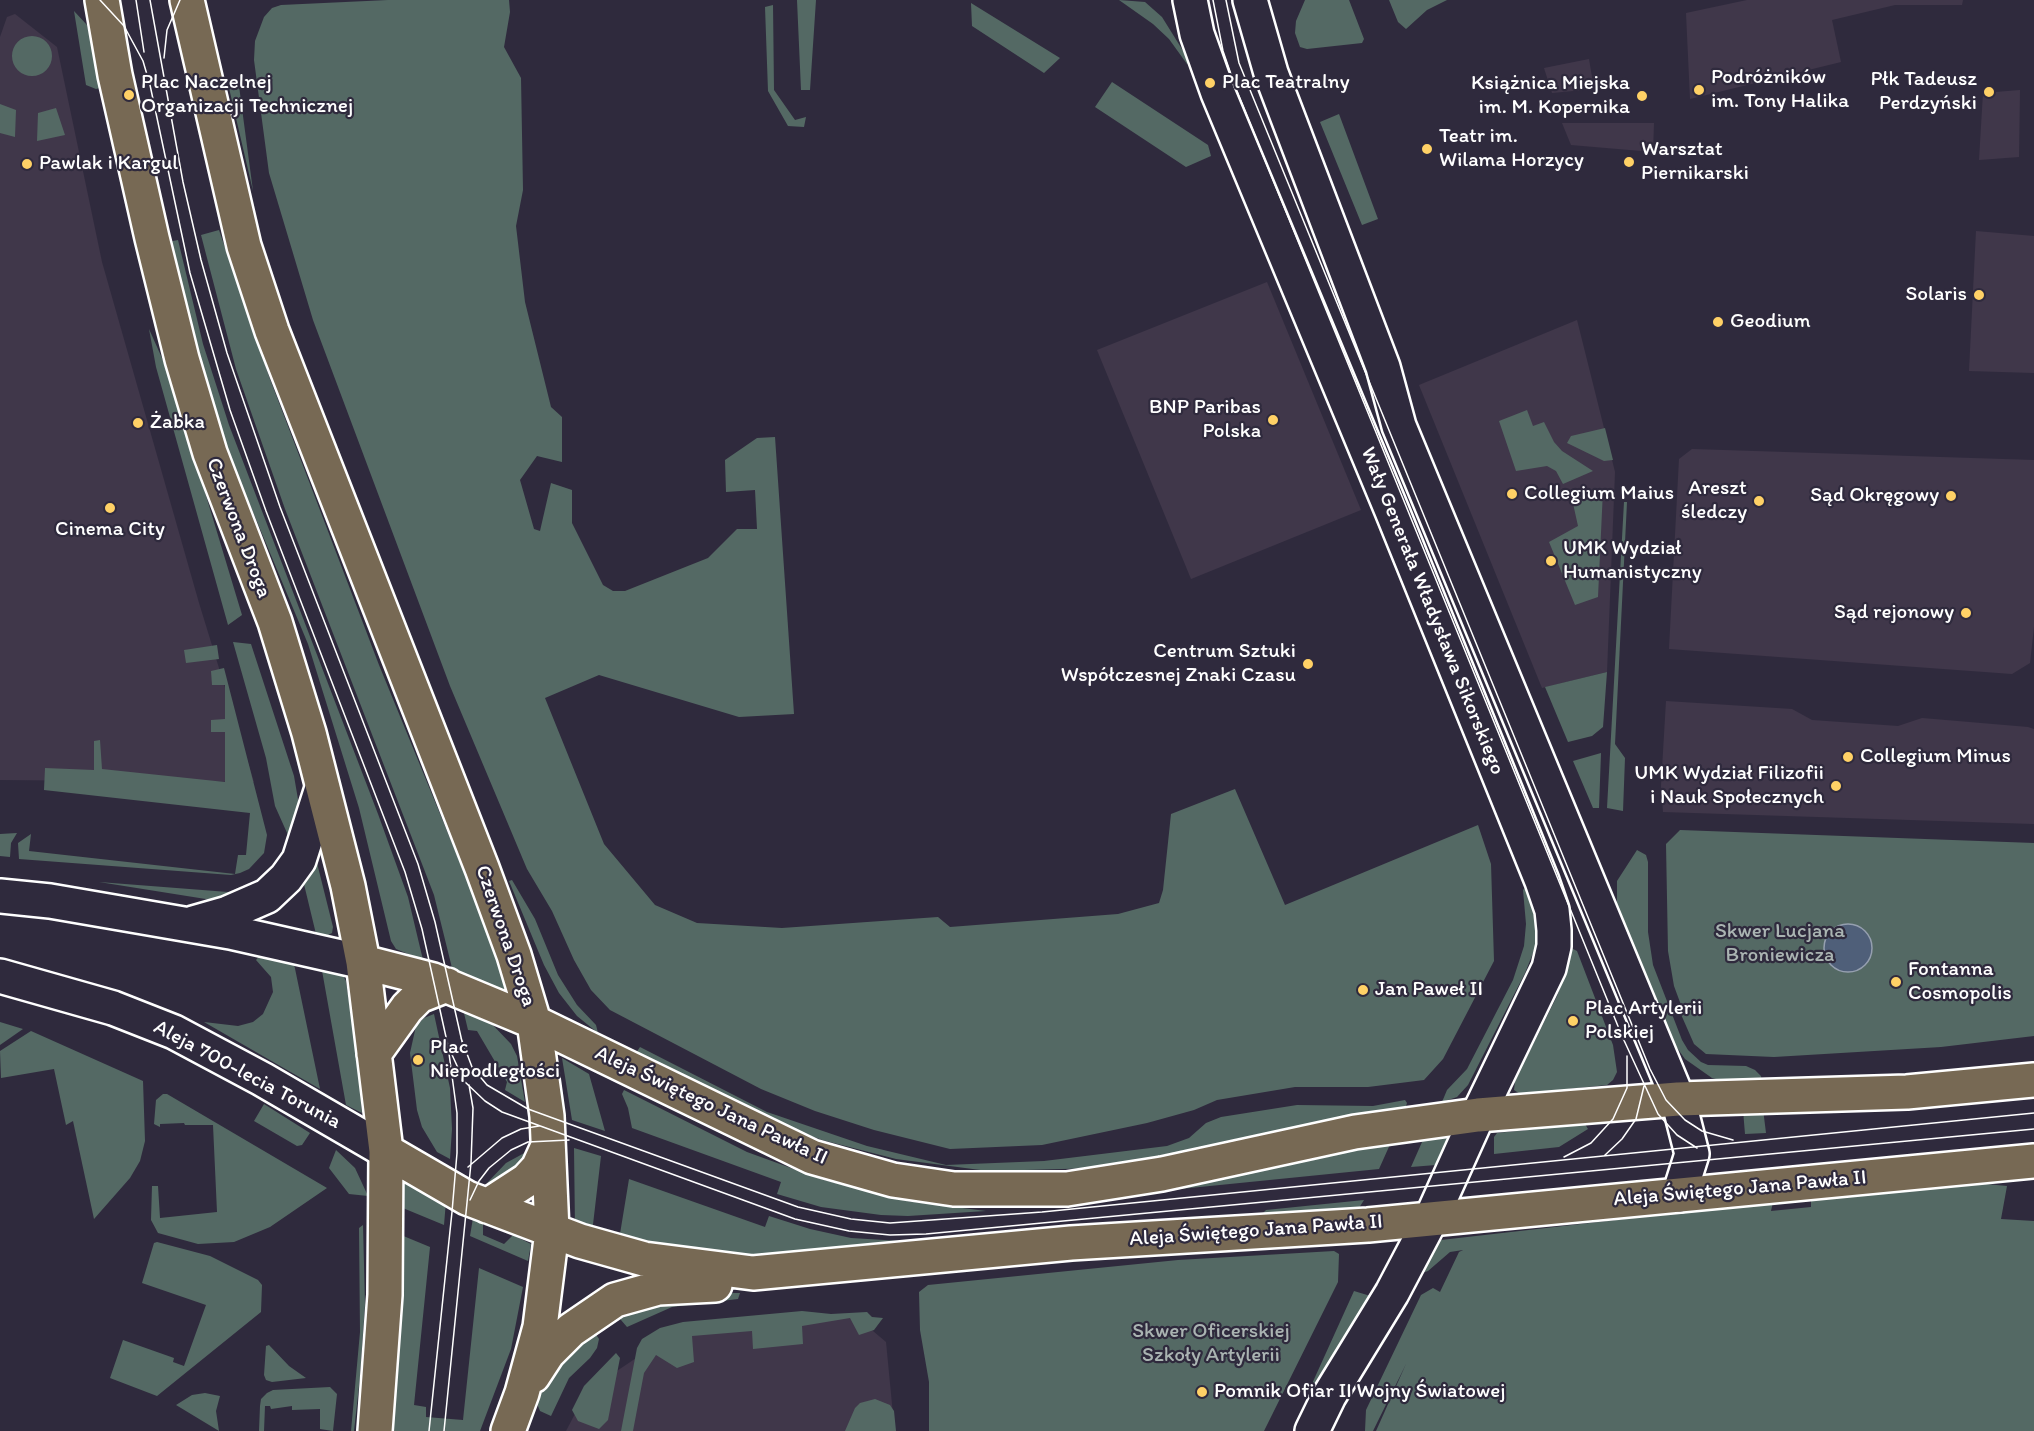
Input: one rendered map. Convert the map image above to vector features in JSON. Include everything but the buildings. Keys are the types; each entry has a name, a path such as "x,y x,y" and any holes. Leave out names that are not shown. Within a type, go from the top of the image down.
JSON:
{"main road":[{"name":"Czerwona Droga","path":"102,0 152,238 182,359 210,453 275,622 309,733 348,886 363,962 374,1054"},
{"name":"Czerwona Droga","path":"187,0 244,246 272,331 482,868 514,955 534,1022"},
{"path":"363,962 400,970 447,985 534,1022 549,1146 552,1231 543,1309 522,1393 508,1431"},
{"path":"375,1431 385,1295 386,1151 374,1054 406,1008 419,996 447,985"},
{"name":"Aleja Świętego Jana Pawła II","path":"534,1022 812,1157 893,1180 954,1189 1067,1189 1162,1174 1355,1132 1478,1114 1678,1099 1907,1092 2034,1080"},
{"path":"386,1151 442,1185 487,1206 527,1180 538,1168 549,1146"},
{"name":"Aleja Świętego Jana Pawła II","path":"487,1206 552,1231 644,1259 753,1273 1071,1243 1431,1219 2034,1161"},
{"path":"522,1393 548,1353 571,1330 615,1300 670,1286 733,1283 753,1273"}],"street":[{"name":"Wały Generała Władysława Sikorskiego","path":"1190,0 1197,34 1218,93 1392,511 1552,910 1554,946 1549,968 1478,1114 1431,1219 1392,1293 1329,1396 1312,1431"},
{"name":"Wały Generała Władysława Sikorskiego","path":"1250,0 1271,73 1383,368 1399,426 1678,1099 1692,1155 1679,1195"},
{"path":"187,924 228,913 267,896 286,878 299,860 322,788"},
{"path":"0,896 50,901 187,924 363,962"},
{"name":"Aleja 700-lecia Torunia","path":"0,976 112,1008 174,1032 262,1078 386,1151"}],"shaded area":[{"path":"1747,0 1963,0 1962,5 1895,5 1832,20 1841,62 1690,99 1686,13"},
{"name":"Cinema City","path":"15,14 57,47 102,262 199,603 254,782 0,780 0,37 7,17"},
{"path":"1589,59 1594,89 1552,93 1544,68"},
{"path":"2020,90 2019,157 1979,160 1983,93"},
{"path":"1562,123 1654,123 1653,152 1571,145"},
{"path":"1976,231 2034,236 2034,373 1969,371"},
{"path":"1267,282 1361,510 1191,579 1097,350"},
{"name":"UMK Wydział Humanistyczny","path":"1577,320 1615,472 1607,672 1542,688 1419,385"},
{"path":"1692,449 2034,460 2034,627 2030,663 2012,674 1669,649 1679,459"},
{"name":"Collegium Minus","path":"1666,701 1792,709 1812,720 1898,726 1922,718 2034,729 2034,824 1663,812 1661,786"},
{"path":"854,1315 886,1342 894,1425 892,1431 566,1431 587,1391 678,1330"}],"green space":[{"path":"388,0 509,0 510,12 504,47 521,78 523,190 516,226 525,302 551,407 562,417 562,462 537,456 520,480 534,529 540,531 551,483 572,490 572,523 603,585 613,591 625,591 708,558 737,529 757,529 755,490 726,492 725,460 757,438 775,437 794,714 739,717 599,675 545,698 604,844 655,905 697,923 782,928 938,917 950,927 1118,914 1159,903 1163,890 1171,814 1235,789 1285,905 1478,825 1491,864 1494,961 1443,1059 1424,1080 1368,1087 1295,1087 1217,1100 1194,1110 1147,1123 1042,1145 950,1149 874,1130 815,1111 761,1089 610,1010 591,990 574,960 552,911 527,869 450,686 313,320 269,173 254,60 255,41 264,17 272,8 281,5"},
{"path":"797,0 816,0 810,90 801,90"},
{"path":"1119,0 1145,2 1162,17 1190,62 1187,64 1169,39 1153,24"},
{"path":"1305,0 1349,0 1364,39 1362,43 1307,49 1300,47 1295,33 1296,21"},
{"path":"1389,0 1447,0 1427,10 1406,29 1398,22"},
{"path":"971,3 1060,58 1044,73 972,26"},
{"path":"773,5 774,90 795,120 806,117 804,127 788,126 768,91 765,7"},
{"path":"74,11 87,25 103,87 96,89 86,85"},
{"path":"32,36 46,42 52,56 46,70 32,76 18,70 12,56 18,42"},
{"path":"1112,82 1208,145 1211,156 1186,167 1095,107"},
{"path":"239,86 253,191 229,88"},
{"path":"0,104 16,110 15,137 0,133"},
{"path":"56,108 65,135 37,141 38,113"},
{"path":"1339,114 1378,219 1362,225 1320,122"},
{"path":"219,230 270,379 379,665 511,987 507,996 453,972 434,895 285,509 236,369 201,235"},
{"path":"178,240 203,344 229,425 378,814 408,897 423,960 396,949 391,941 359,808 308,644 220,433 168,242"},
{"path":"149,329 170,376 242,615 228,625 156,367"},
{"path":"1527,410 1533,426 1544,422 1554,442 1562,451 1593,471 1563,484 1556,471 1547,466 1516,471 1499,421"},
{"path":"1605,428 1613,460 1604,461 1567,443 1571,436"},
{"path":"1603,490 1598,597 1575,605 1549,542 1578,526 1572,499"},
{"path":"1624,502 1627,502 1615,744 1625,758 1623,811 1607,808"},
{"path":"1385,543 1391,545 1480,764 1479,773"},
{"path":"233,642 251,644 294,776 300,811 292,844 275,806 266,758"},
{"path":"217,645 219,659 186,663 184,650"},
{"path":"224,668 267,835 264,853 249,869 240,873 231,875 19,859 18,843 31,834 29,851 235,874 238,855 246,855 250,813 44,790 45,768 94,770 94,741 100,740 102,769 225,782 225,732 211,732 211,720 225,719 225,685 212,685 211,671"},
{"path":"1607,672 1603,727 1592,736 1568,742 1545,687"},
{"path":"1601,753 1599,808 1593,808 1573,761"},
{"name":"Skwer Lucjana Broniewicza","path":"1680,830 2034,843 2034,1036 1941,1047 1774,1057 1706,1054 1694,1044 1676,1003 1681,1005 1674,986 1668,951 1666,844"},
{"path":"17,833 11,843 10,857 0,856 0,834"},
{"path":"1637,850 1646,855 1648,862 1648,932 1653,965 1682,1040 1688,1050 1701,1062 1708,1065 1746,1066 1761,1076 1762,1083 1728,1082 1712,1078 1685,1059 1675,1045 1617,904 1617,881"},
{"path":"316,859 333,927 332,933 328,935 316,934 302,876"},
{"path":"268,873 269,875 259,883 241,894 212,900 99,882 228,892 249,888"},
{"path":"512,880 535,919 558,975 577,1005 596,1025 598,1033 577,1016 559,993 544,965 509,881"},
{"path":"1530,882 1538,926 1535,948 1525,973 1468,1085 1457,1097 1442,1102 1447,1090 1467,1069 1513,980 1524,946 1526,924 1523,890"},
{"name":"Plac Artylerii Polskiej","path":"1569,950 1577,951 1613,1045 1617,1072 1607,1085 1520,1094 1514,1090 1515,1081 1557,996 1566,972"},
{"path":"262,953 293,959 320,1089 204,1022 238,1026 253,1022 263,1014 273,992 271,977 256,960"},
{"path":"321,965 340,970 346,981 358,1061 362,1113 346,1105"},
{"path":"463,1009 490,1022 511,1044 517,1056 525,1102 505,1090 507,1082 477,1031 468,1030"},
{"path":"434,1014 450,1088 452,1129 450,1159 437,1152 422,1127 417,1110 410,1053 416,1026 424,1018"},
{"path":"0,1022 23,1029 0,1045"},
{"path":"31,1031 143,1081 145,1141 140,1161 130,1178 94,1219 73,1121 66,1125 54,1069 1,1078 0,1051"},
{"path":"640,1047 767,1112 867,1146 946,1165 1044,1161 1167,1146 1189,1138 1206,1123 1221,1117 1297,1105 1373,1106 1405,1100 1407,1103 1405,1109 1099,1168 988,1171 896,1159 822,1140 765,1119 636,1053"},
{"path":"562,1058 589,1074 605,1131 572,1120"},
{"path":"624,1090 747,1152 824,1180 907,1201 986,1211 908,1216 881,1215 821,1207 777,1194 781,1182 632,1128 628,1108 622,1094"},
{"path":"163,1094 167,1094 327,1188 270,1227 234,1242 198,1244 158,1233 151,1220 152,1186 158,1186 160,1218 217,1212 213,1125 185,1125 184,1123 160,1124 160,1127 154,1124 156,1100"},
{"path":"264,1104 310,1133 302,1145 297,1146 254,1121"},
{"path":"1763,1109 1766,1133 1745,1134 1743,1110"},
{"path":"1585,1124 1588,1129 1559,1147 1494,1154 1494,1137 1497,1133"},
{"path":"1453,1129 1448,1164 1411,1167 1426,1133"},
{"path":"1392,1140 1379,1169 1170,1190 1167,1188"},
{"path":"574,1148 601,1156 592,1233 575,1228"},
{"path":"336,1150 355,1168 368,1196 349,1194 329,1168"},
{"path":"528,1151 520,1165 504,1180 487,1183 506,1163"},
{"path":"400,1177 446,1201 444,1225 398,1206"},
{"path":"629,1179 765,1227 769,1216 810,1229 851,1238 901,1241 901,1244 771,1256 717,1254 619,1240"},
{"path":"1965,1182 2007,1186 2001,1219 2034,1221 2034,1431 1376,1431 1406,1364 1373,1431 1365,1431 1366,1410 1421,1295 1433,1288 1440,1292 1459,1252 1463,1250 1450,1252 1428,1271 1416,1275 1436,1243 1441,1240 1773,1202 1771,1211 1811,1207 1811,1196"},
{"path":"1364,1200 1359,1208 1266,1216 1263,1213 1266,1210"},
{"path":"473,1218 483,1222 483,1235 504,1244 513,1235 531,1244 528,1261 470,1236"},
{"path":"363,1225 365,1305 354,1431 351,1431 360,1332 359,1228"},
{"path":"401,1235 430,1247 414,1405 426,1407 426,1417 463,1420 479,1268 523,1287 511,1349 480,1431 392,1431"},
{"path":"154,1243 210,1256 258,1280 262,1285 261,1312 157,1396 110,1378 123,1340 174,1358 173,1362 184,1366 206,1305 142,1283"},
{"name":"Skwer Oficerskiej Szkoły Artylerii","path":"1334,1251 1339,1254 1338,1282 1264,1431 929,1431 929,1382 920,1330 919,1292 928,1285 1178,1260"},
{"path":"1354,1291 1377,1298 1328,1380 1308,1398 1311,1386"},
{"path":"696,1293 740,1293 738,1299 672,1307 627,1327 615,1313"},
{"path":"802,1311 831,1314 867,1312 872,1317 883,1318 874,1330 859,1335 850,1318 802,1326 803,1344 753,1349 752,1331 692,1336 694,1362 677,1368 656,1355 644,1373 633,1431 621,1431 637,1348 642,1339 660,1328 683,1322"},
{"path":"591,1327 599,1339 597,1348 569,1378 551,1416 540,1411 535,1399 541,1382"},
{"path":"269,1345 289,1366 306,1378 272,1382 266,1380 264,1375 266,1346"},
{"path":"616,1353 620,1358 608,1420 599,1429 578,1421 572,1410 584,1386"},
{"path":"330,1387 337,1394 333,1431 320,1429 320,1409 292,1410 292,1406 271,1409 270,1406 265,1406 264,1431 259,1431 261,1399 267,1393 273,1390"},
{"path":"205,1393 220,1396 216,1411 219,1431 176,1405 192,1395"},
{"path":"875,1399 890,1405 894,1411 896,1431 845,1431 855,1408 860,1403"}],"water":[{"name":"Fontanna Cosmopolis","path":"1848,924 1865,931 1872,948 1865,965 1848,972 1831,965 1824,948 1831,931"}],"tram line":[{"path":"100,0 124,26 143,61 190,273 230,410 266,511 405,872 422,929 448,1046 457,1113 457,1153 452,1212 429,1431"},
{"path":"136,0 144,52"},
{"path":"150,0 183,182 201,260 227,353 280,507 418,864 435,922 463,1046"},
{"path":"164,58 167,30 180,0"},
{"path":"1213,0 1223,51 1236,89 1622,1036 1658,1114 1677,1135 1697,1148"},
{"path":"1226,0 1239,63 1650,1069 1666,1100 1685,1120 1702,1131 1733,1140"},
{"path":"461,1038 472,1067 487,1085 528,1109 798,1207 851,1219 890,1223 1042,1212 2034,1113"},
{"path":"448,1046 464,1081 485,1101 502,1112 795,1219 849,1231 890,1235 926,1234 2034,1129"},
{"path":"1564,1157 1591,1143 1613,1119 1627,1088 1627,1056"},
{"path":"444,1431 471,1163 473,1108 469,1085"},
{"path":"1604,1156 1622,1139 1636,1119 1644,1086"},
{"path":"468,1167 502,1138 521,1129 539,1126"},
{"path":"470,1200 479,1181 489,1168 511,1150 528,1142 569,1140"}],"place":[{"name":"Plac Teatralny","path":"1210,83"},
{"name":"Podróżników im. Tony Halika","path":"1699,90"},
{"name":"Płk Tadeusz Perdzyński","path":"1989,92"},
{"name":"Plac Naczelnej Organizacji Technicznej","path":"129,95"},
{"name":"Książnica Miejska im. M. Kopernika","path":"1642,96"},
{"name":"Teatr im. Wilama Horzycy","path":"1427,149"},
{"name":"Warsztat Piernikarski","path":"1629,162"},
{"name":"Pawlak i Kargul","path":"27,164"},
{"name":"Solaris","path":"1979,295"},
{"name":"Geodium","path":"1718,322"},
{"name":"BNP Paribas Polska","path":"1273,420"},
{"name":"Żabka","path":"138,423"},
{"name":"Collegium Maius","path":"1512,494"},
{"name":"Sąd Okręgowy","path":"1951,496"},
{"name":"Areszt śledczy","path":"1759,501"},
{"name":"Cinema City","path":"110,508"},
{"name":"UMK Wydział Humanistyczny","path":"1551,561"},
{"name":"Sąd rejonowy","path":"1966,613"},
{"name":"Centrum Sztuki Współczesnej Znaki Czasu","path":"1308,664"},
{"name":"Collegium Minus","path":"1848,757"},
{"name":"UMK Wydział Filizofii i Nauk Społecznych","path":"1836,786"},
{"name":"Fontanna Cosmopolis","path":"1896,982"},
{"name":"Jan Paweł II","path":"1363,990"},
{"name":"Plac Artylerii Polskiej","path":"1573,1021"},
{"name":"Plac Niepodległości","path":"418,1060"},
{"name":"Pomnik Ofiar II Wojny Światowej","path":"1202,1392"}]}
